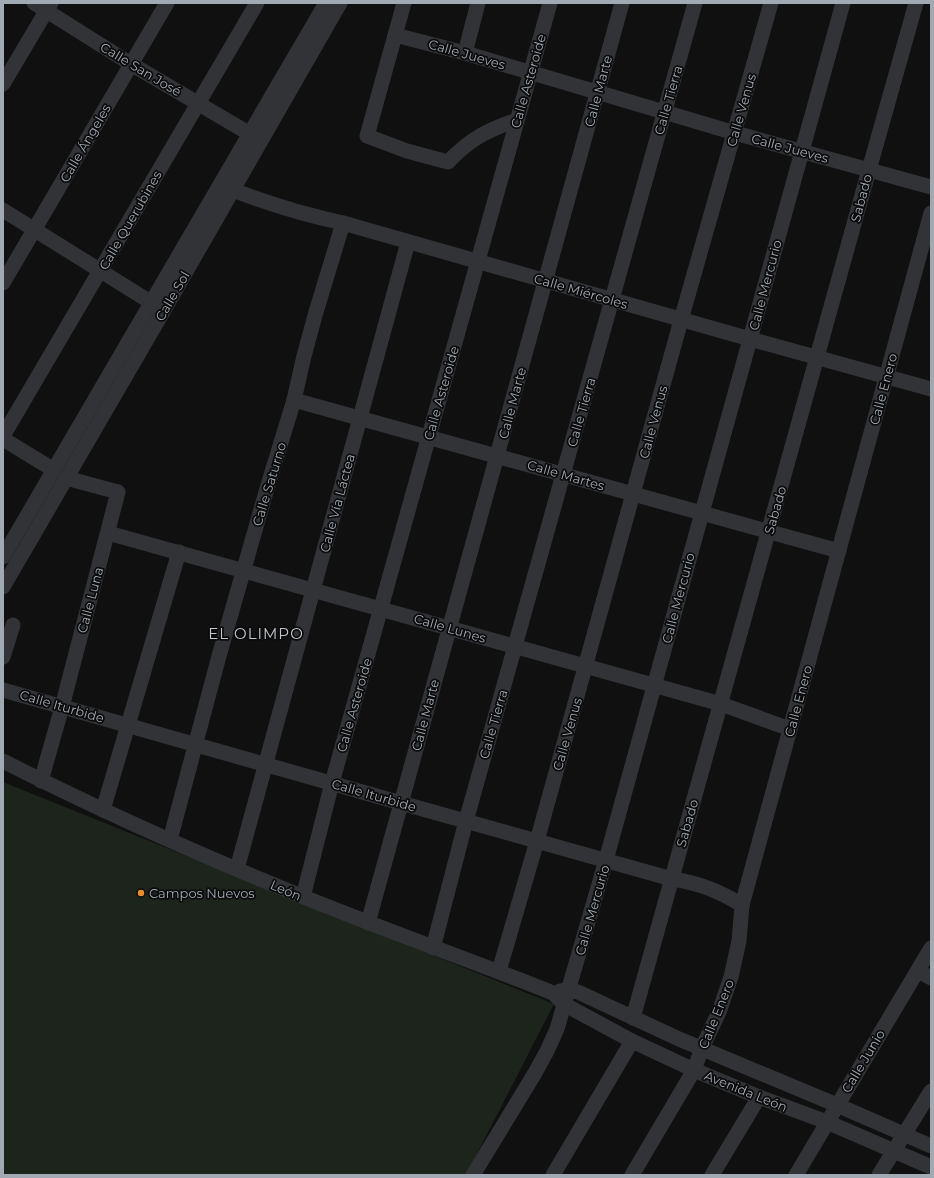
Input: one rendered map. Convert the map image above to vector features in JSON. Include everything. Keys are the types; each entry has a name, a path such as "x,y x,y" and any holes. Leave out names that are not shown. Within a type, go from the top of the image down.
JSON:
{"street":[{"name":"Calle Ángeles","path":"3,283 167,3"},
{"name":"Calle Querubines","path":"3,438 257,3"},
{"name":"Calle Sol","path":"3,587 60,474 158,306 250,134 326,3"},
{"name":"Calle Sol","path":"158,306 233,190 340,3"},
{"path":"404,3 367,136 407,151 448,162 473,139 488,131 517,120"},
{"path":"465,53 478,3"},
{"name":"Calle Asteroide","path":"303,897 332,783 550,3"},
{"name":"Calle Marte","path":"368,923 622,3"},
{"name":"Calle Tierra","path":"433,948 466,821 695,3"},
{"name":"Calle Venus","path":"499,971 537,841 681,320 771,3"},
{"name":"Calle Mercurio","path":"473,1175 547,1051 557,1029 606,860 843,3"},
{"name":"Sabado","path":"633,1018 916,3"},
{"name":"Calle San José","path":"44,6 131,64 250,134"},
{"path":"3,84 44,6"},
{"name":"Calle Jueves","path":"396,34 531,72 735,133 931,187"},
{"name":"Calle Miércoles","path":"233,190 276,206 306,215 343,223 681,320 931,389"},
{"path":"3,210 158,306"},
{"name":"Calle Enero","path":"632,1175 694,1070 702,1048 719,1012 731,977 739,941 742,904 931,213"},
{"name":"Calle Saturno","path":"170,840 243,570 294,400 316,312 343,223"},
{"name":"Calle Vía Láctea","path":"237,869 408,242"},
{"name":"Calle Martes","path":"294,400 839,551"},
{"path":"3,438 60,474"},
{"name":"Calle Sol","path":"3,557 60,474"},
{"name":"Calle Luna","path":"41,781 62,707 118,492 60,474"},
{"name":"Calle Lunes","path":"108,533 720,704 790,729"},
{"path":"103,810 179,552"},
{"path":"4,652 12,625"},
{"name":"Calle Iturbide","path":"3,690 401,803 708,887 742,904"},
{"name":"León","path":"3,761 41,781 103,810 303,897 433,948 567,997"},
{"name":"Calle Junio","path":"796,1175 931,948"},
{"path":"918,971 931,978"},
{"name":"Avenida León","path":"567,997 578,992 633,1018 837,1104 931,1146"},
{"name":"Avenida León","path":"567,997 632,1041 694,1070 759,1097 827,1122 931,1167"},
{"path":"553,1175 632,1041"},
{"path":"879,1175 931,1091"},
{"path":"712,1175 759,1097"}],"shaded area":[{"name":"Campos Nuevos","path":"3,782 554,1004 466,1175 3,1175"}],"place":[{"name":"Campos Nuevos","path":"141,893"}],"district":[{"name":"EL OLIMPO","path":"256,634"}]}
